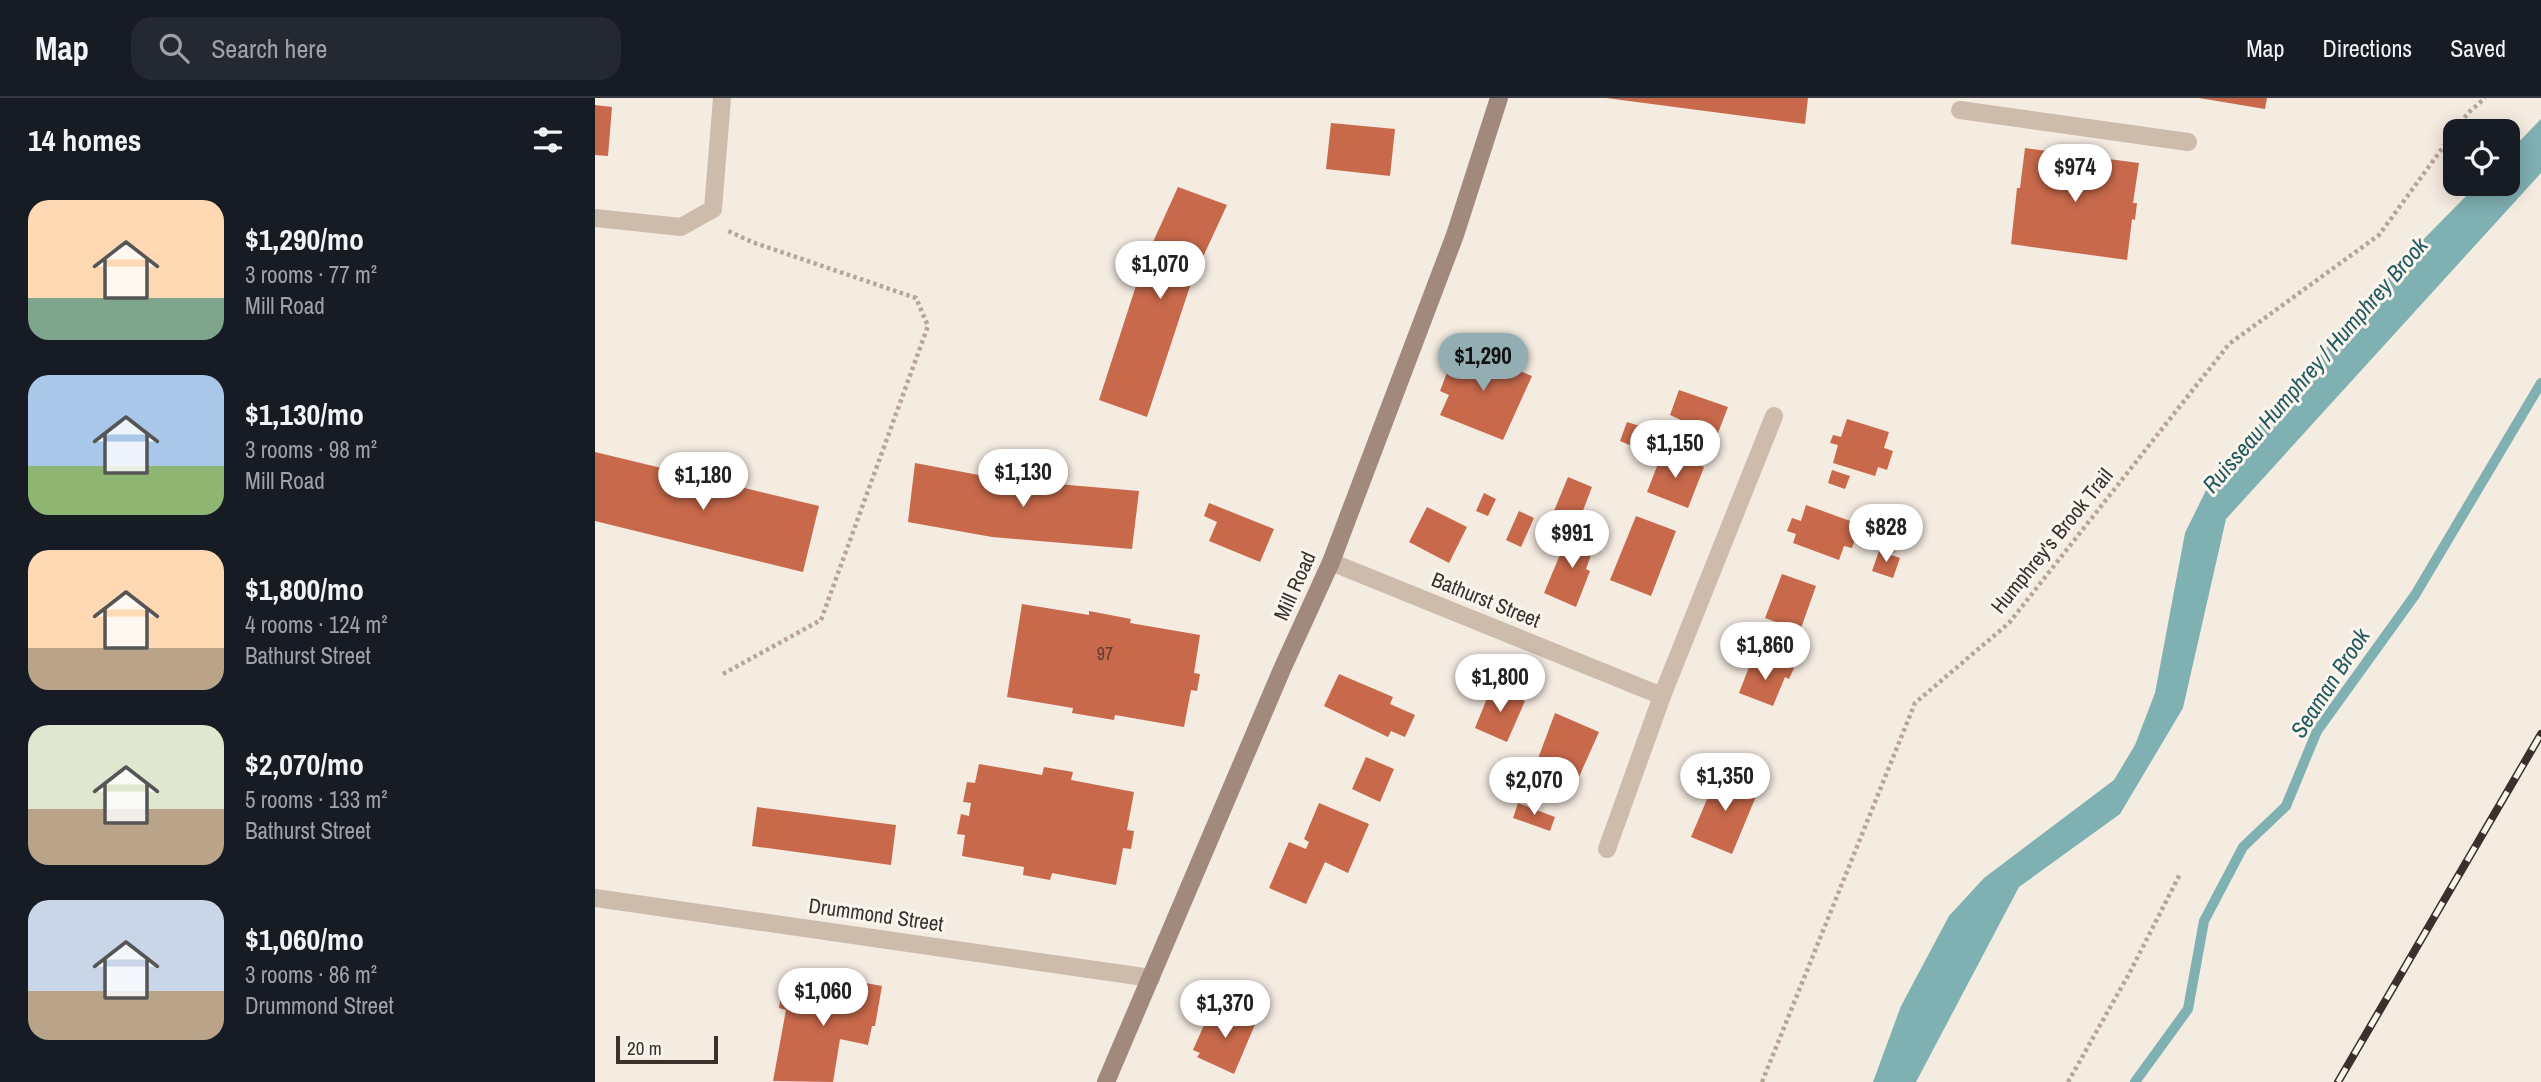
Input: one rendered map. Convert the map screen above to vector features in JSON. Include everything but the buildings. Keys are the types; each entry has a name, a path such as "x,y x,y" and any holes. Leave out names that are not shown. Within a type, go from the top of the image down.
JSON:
{"street":[{"path":"595,218 681,227 713,209 722,98"},
{"name":"Mill Road","path":"1106,1082 1283,667 1331,562 1455,234 1499,98"},
{"path":"1960,110 2189,142"},
{"path":"1607,849 1663,696 1774,416"},
{"name":"Bathurst Street","path":"1331,562 1663,696"},
{"name":"Drummond Street","path":"595,898 1151,978"}],"path":[{"name":"Humphrey's Brook Trail","path":"1762,1082 1915,703 2009,623 2229,344 2379,235 2469,113 2485,98"},
{"path":"697,218 753,242 916,298 928,326 821,620 723,674"},
{"path":"2068,1082 2129,974 2180,874"}],"water":[{"name":"Ruisseau Humphrey / Humphrey Brook","path":"2541,119 2541,173 2226,519 2183,708 2120,814 2019,887 1916,1082 1873,1082 1901,1006 1949,916 1984,878 2114,780 2135,745 2155,693 2185,533 2212,478 2408,255 2466,196 2520,196 2520,141"}],"waterway":[{"name":"Seaman Brook","path":"2135,1082 2188,1009 2204,921 2243,847 2286,806 2317,731 2415,595 2541,383"}],"railway":[{"path":"2338,1082 2541,734"}]}
